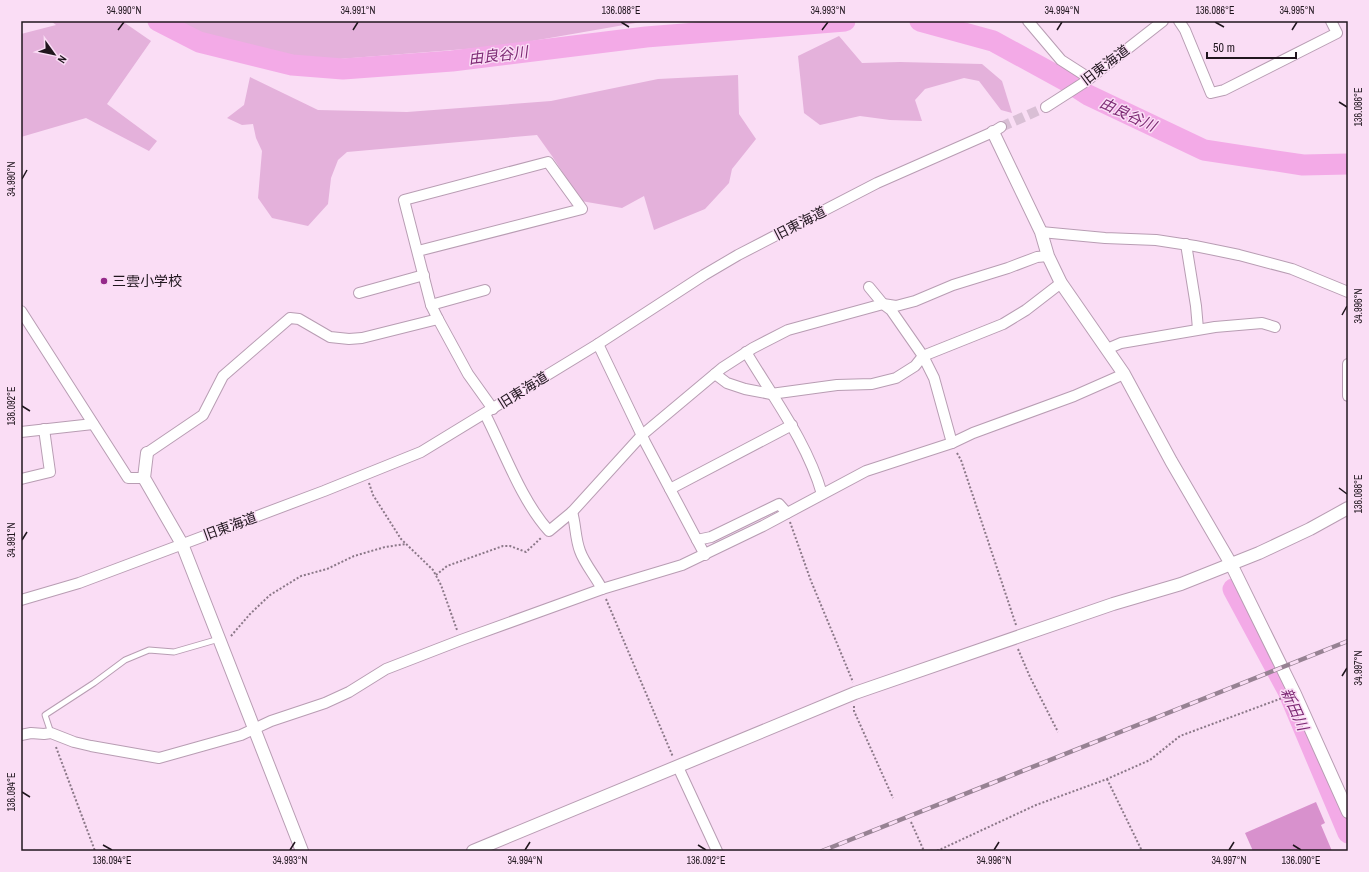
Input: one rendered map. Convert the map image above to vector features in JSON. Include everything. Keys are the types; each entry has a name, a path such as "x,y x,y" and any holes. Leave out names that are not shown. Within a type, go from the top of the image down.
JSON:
{"street":[{"path":"1028,21 1060,60 1087,80"},
{"name":"旧東海道","path":"1046,107 1087,80 1163,21"},
{"path":"1179,21 1185,30 1211,93 1224,90 1337,33 1332,21"},
{"path":"997,130 1041,232 1048,256 1061,283 1124,374 1171,461 1231,564 1295,694 1348,812"},
{"name":"旧東海道","path":"21,600 79,583 366,475 421,452 598,344 704,275 738,255 877,183 997,130"},
{"path":"418,252 582,209 548,162 404,200 431,305 489,411 527,499 540,521 549,531 572,512 642,435 715,374 746,352 788,330 883,304 896,306 915,301 953,285 1008,268 1037,257 1048,256"},
{"path":"1041,232 1105,238 1156,240 1186,244 1292,269 1348,292"},
{"path":"1186,244 1196,306 1198,329"},
{"path":"359,293 424,275"},
{"path":"715,374 726,383 745,389 771,394 837,385 872,384 896,378 915,366 923,356 1003,324 1026,310 1061,283"},
{"path":"869,287 883,304 891,310 923,356 934,378 952,443"},
{"path":"431,305 485,290"},
{"path":"21,311 128,478 144,478"},
{"path":"302,851 182,544 144,478 148,453 203,415 223,376 290,318 299,319 330,337 349,339 362,338 438,319"},
{"path":"1107,349 1121,343 1198,329 1262,323 1275,327"},
{"path":"598,344 642,435 705,554"},
{"path":"746,352 771,394 792,425 816,473 822,494"},
{"path":"1348,364 1348,396"},
{"path":"21,735 51,733 74,742 91,746 159,758 241,735 271,721 326,703 349,692 386,669 461,640 602,589 682,565 787,513 866,471 952,443 973,433 1074,396 1124,374"},
{"path":"21,432 93,424"},
{"path":"670,489 792,425"},
{"path":"21,480 50,472 44,429"},
{"path":"697,540 711,537 779,504 787,513"},
{"path":"473,851 855,693 1113,604 1181,584 1259,553 1310,529 1348,508"},
{"path":"572,512 575,521 575,536 581,553 602,589"},
{"path":"678,767 717,851"}],"lane":[{"path":"51,733 45,715 94,683 125,660 149,650 174,652 221,642"}],"path":[{"path":"952,443 961,460 966,474 1017,627 1018,650 1058,732"},
{"path":"366,475 373,495 401,539 433,570 436,575 461,640"},
{"path":"787,513 811,580 852,678 855,693 854,711 893,798"},
{"path":"436,575 447,566 503,546 510,546 526,552 549,531"},
{"path":"221,642 270,595 300,576 327,569 354,556 385,546 406,544"},
{"path":"602,589 678,767"},
{"path":"938,851 1036,805 1107,779 1150,760 1180,736 1295,694"},
{"path":"51,733 95,851"},
{"path":"1107,779 1142,851"},
{"path":"911,822 924,851"}],"shaded area":[{"path":"51,21 122,21 151,41 107,104 157,141 149,151 86,118 21,137 21,34 56,25"},
{"path":"177,21 647,21 504,46 301,62 199,34"},
{"path":"839,36 862,63 900,62 982,64 1002,81 1012,113 1001,110 979,81 964,78 925,89 915,100 922,121 890,120 860,116 820,125 804,113 798,56"},
{"path":"738,75 739,114 756,139 732,169 729,183 705,209 654,230 644,196 622,208 581,201 537,135 347,152 338,160 331,178 328,204 308,226 272,218 258,198 262,151 256,138 253,124 242,125 227,118 244,105 250,77 318,110 407,112 551,101 658,79"}],"building":[{"path":"1316,802 1325,823 1321,825 1332,851 1253,851 1245,833"}],"waterway":[{"name":"由良谷川","path":"158,21 199,42 292,65 343,69 452,61 646,37 845,21"},
{"name":"由良谷川","path":"920,21 993,41 1068,82 1088,95 1204,150 1303,165 1348,164"},
{"name":"新田川","path":"1233,589 1288,691 1348,833"}],"tunnel":[{"path":"1001,127 1046,107"}],"railway":[{"path":"822,851 1348,641"}],"place":[{"name":"三雲小学校","path":"104,281"}]}
